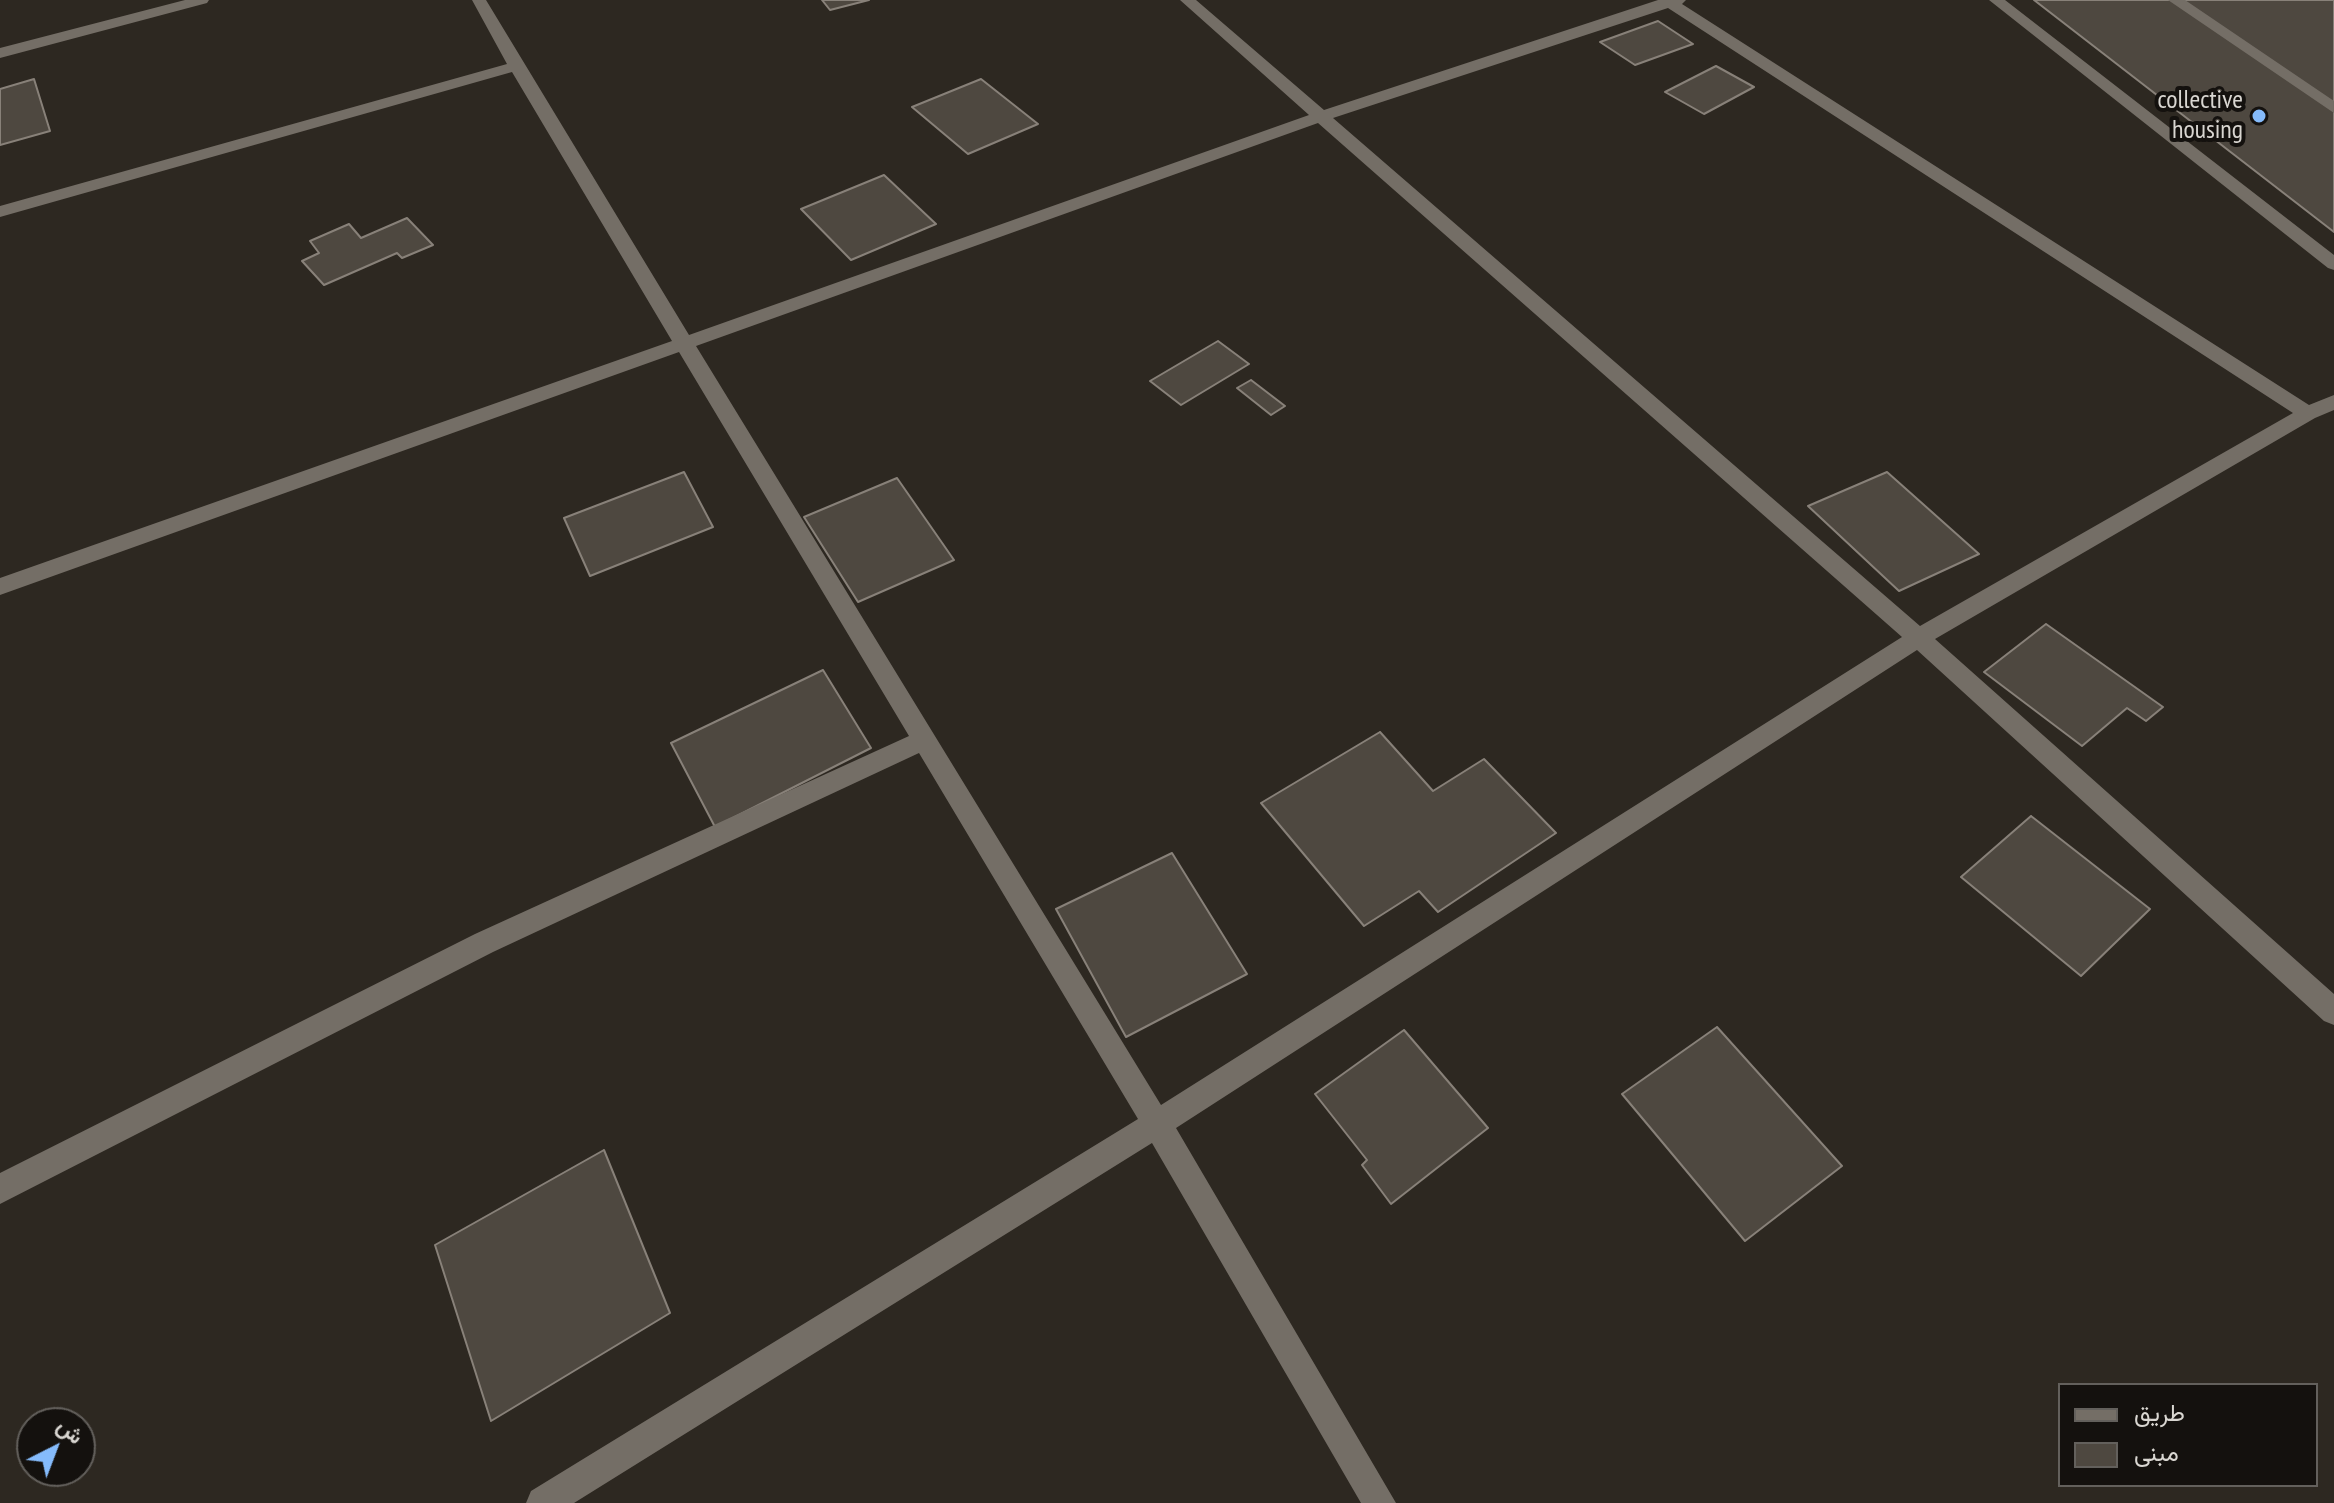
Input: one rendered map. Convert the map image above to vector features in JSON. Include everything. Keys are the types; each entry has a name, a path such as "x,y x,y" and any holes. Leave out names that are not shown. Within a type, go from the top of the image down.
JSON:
{"street":[{"path":"0,53 202,0"},
{"path":"479,0 516,66 1157,1124 1379,1503"},
{"path":"1187,0 1918,638 2334,1012"},
{"path":"1996,0 2334,264"},
{"path":"2175,0 2334,108"},
{"path":"0,587 1323,116 1671,1 2308,413"},
{"path":"0,212 516,66"},
{"path":"543,1503 1157,1124 1918,638 2308,413 2334,402"},
{"path":"0,1189 484,943 925,739"}],"building":[{"path":"822,0 869,0 830,10"},
{"name":"collective housing","path":"2034,0 2334,0 2334,232"},
{"path":"1658,21 1693,44 1635,65 1600,42"},
{"path":"1716,66 1754,87 1704,114 1665,92"},
{"path":"34,79 50,131 0,145 0,89"},
{"path":"981,79 1038,124 968,154 912,107"},
{"path":"884,175 936,224 851,260 801,209"},
{"path":"407,218 433,245 402,258 397,253 324,285 302,261 319,253 310,241 349,224 361,238"},
{"path":"1218,341 1249,364 1181,405 1150,381"},
{"path":"1251,380 1285,406 1271,415 1237,388"},
{"path":"684,472 713,527 590,576 564,518"},
{"path":"1887,472 1979,554 1899,591 1808,506"},
{"path":"897,478 954,560 858,602 804,517"},
{"path":"2046,624 2163,707 2146,721 2127,708 2082,746 1984,672"},
{"path":"823,670 871,748 715,827 671,743"},
{"path":"1380,732 1433,791 1484,759 1556,833 1438,912 1419,891 1364,926 1261,803"},
{"path":"2031,816 2150,909 2081,976 1961,877"},
{"path":"1172,853 1247,974 1126,1037 1056,909"},
{"path":"1717,1027 1842,1166 1745,1241 1622,1094"},
{"path":"1404,1030 1488,1128 1391,1204 1362,1165 1367,1160 1315,1094"},
{"path":"604,1150 670,1313 491,1421 435,1245"}],"place":[{"name":"collective housing","path":"2259,116"}]}
